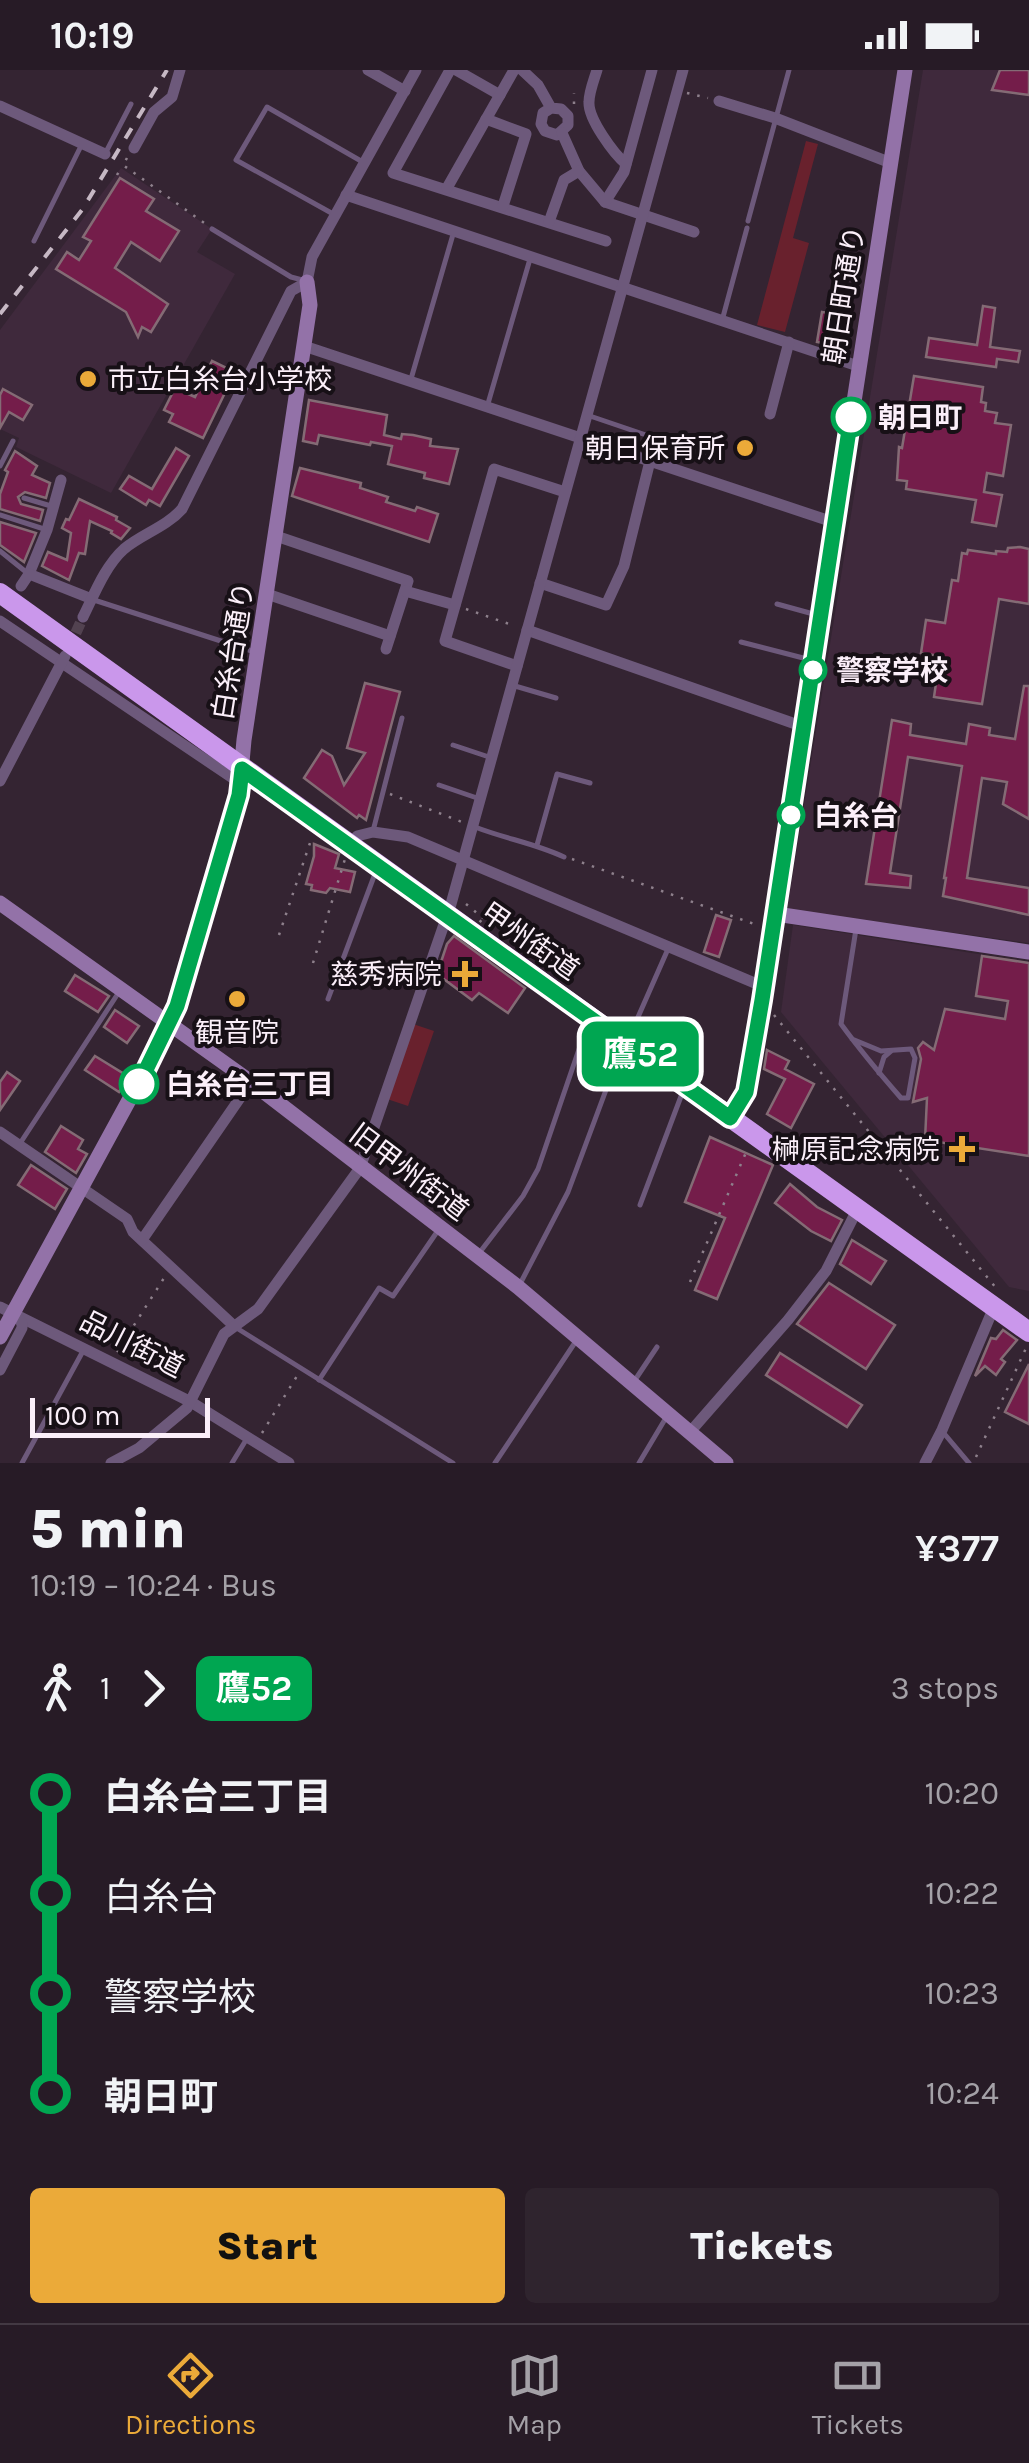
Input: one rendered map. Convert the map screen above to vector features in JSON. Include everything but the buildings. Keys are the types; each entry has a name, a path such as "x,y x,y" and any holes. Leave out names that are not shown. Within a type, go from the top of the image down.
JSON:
{"highway":[{"name":"甲州街道","path":"0,580 242,768 377,864 454,908 590,1017 627,1037 684,1086 733,1113 754,1134 857,1210 997,1303 1029,1317"},
{"name":"甲州街道","path":"1,616 359,840 997,1303 1029,1332"}],"street":[{"path":"134,148 154,112 172,97 180,70"},
{"path":"368,70 404,91"},
{"path":"83,617 122,550 173,519 182,509 291,291 308,282 312,256 416,70"},
{"path":"500,95 453,70 393,173 606,240"},
{"path":"447,188 514,70"},
{"path":"522,70 538,85 550,108"},
{"path":"597,70 588,102 610,146 626,164"},
{"path":"606,202 626,164 652,70"},
{"path":"111,1463 163,1430 192,1402 216,1348 233,1325 258,1308 360,1168 454,908 472,826 683,70"},
{"name":"朝日町通り","path":"733,1113 746,1092 763,994 904,70"},
{"path":"719,101 776,118 890,163"},
{"path":"0,106 105,154"},
{"path":"550,108 561,109 568,116 568,126 562,133 550,134 542,128 543,113 550,108"},
{"path":"486,119 526,134 503,206"},
{"path":"562,133 579,171 606,202 694,232"},
{"path":"549,222 564,180 579,171"},
{"path":"346,195 858,366"},
{"name":"白糸台通り","path":"0,1337 4,1311 80,1188 170,1025 242,768 310,305 308,282"},
{"path":"770,414 789,342"},
{"path":"304,346 836,523"},
{"path":"540,583 606,605 624,566 650,461"},
{"path":"517,666 445,641 455,605 494,469 566,492"},
{"path":"21,586 47,530 62,480"},
{"path":"268,594 388,642 408,581 276,536"},
{"path":"29,574 92,599"},
{"path":"406,590 455,605"},
{"path":"1,616 63,660 242,768"},
{"path":"527,630 804,728"},
{"path":"0,781 63,660"},
{"path":"359,840 408,837 670,946 763,994"},
{"name":"旧甲州街道","path":"0,903 251,1082 478,1256 726,1463"},
{"path":"774,922 856,926 1029,952"},
{"path":"142,1240 251,1082"},
{"path":"0,1132 127,1219 133,1232 233,1325"},
{"path":"690,1432 826,1271 857,1210"},
{"path":"925,1463 997,1303"},
{"path":"0,1370 22,1328 22,1322 4,1311"},
{"name":"品川街道","path":"4,1311 192,1402 289,1463"}],"lane":[{"path":"722,320 789,70"},
{"path":"105,154 131,104"},
{"path":"334,215 236,160 267,108 364,163"},
{"path":"34,241 82,144"},
{"path":"212,229 291,277 308,282"},
{"path":"410,382 454,230"},
{"path":"487,407 530,256"},
{"path":"587,416 646,436"},
{"path":"0,466 13,441"},
{"path":"24,498 54,507"},
{"path":"0,514 47,530"},
{"path":"0,551 29,574"},
{"path":"92,599 258,653"},
{"path":"777,604 821,616"},
{"path":"742,642 814,661"},
{"path":"512,685 556,698"},
{"path":"359,840 383,792 402,718"},
{"path":"453,744 492,758"},
{"path":"537,845 557,774 590,783"},
{"path":"438,785 480,799"},
{"path":"472,826 512,842 524,840 564,857"},
{"path":"328,999 377,864"},
{"path":"852,1038 872,1048 911,1049 914,1054 908,1098 902,1098 879,1073 841,1024 856,926"},
{"path":"518,1287 568,1192 627,1037 670,946"},
{"path":"19,1145 120,990"},
{"path":"478,1256 523,1196 538,1168 590,1017"},
{"path":"879,1073 884,1057 892,1051"},
{"path":"640,1205 684,1086"},
{"path":"318,1380 379,1288 392,1296 440,1227"},
{"path":"233,1325 453,1463"},
{"path":"494,1463 578,1338"},
{"path":"22,1463 85,1348"},
{"path":"633,1383 657,1348"},
{"path":"639,1463 669,1414"},
{"path":"942,1430 971,1463"},
{"path":"232,1463 252,1440"}],"path":[{"path":"677,91 719,101"},
{"path":"117,175 134,148"},
{"path":"123,165 212,229"},
{"path":"455,605 527,630"},
{"path":"383,792 472,826"},
{"path":"279,935 314,830"},
{"path":"312,963 359,840"},
{"path":"564,857 774,922"},
{"path":"454,908 484,918 467,939"},
{"path":"763,994 998,1289 997,1303"},
{"path":"690,1282 754,1134"},
{"path":"111,1362 171,1267"},
{"path":"971,1463 1028,1343"},
{"path":"252,1440 301,1369"}],"shaded area":[{"path":"923,70 1029,70 1029,943 787,910"},
{"path":"806,141 818,144 793,238 809,243 785,332 757,325"},
{"name":"市立白糸台小学校","path":"121,168 212,229 197,252 235,274 111,493 16,447 19,438 0,429 0,330"},
{"name":"榊原記念病院","path":"793,925 1029,962 1029,1291 1009,1287 781,1012"},
{"path":"413,1024 434,1031 408,1106 387,1099"}],"tunnel":[{"path":"69,648 83,617"}],"railway":[{"path":"0,314 82,210 167,70"}],"bus line":[{"name":"鷹52","path":"139,1084 177,1006 239,795 242,769 730,1118 746,1092 762,1000 851,417"}],"place":[{"name":"市立白糸台小学校","path":"88,379"},
{"name":"朝日町","path":"851,417"},
{"name":"朝日保育所","path":"745,448"},
{"name":"警察学校","path":"813,670"},
{"name":"白糸台","path":"791,815"},
{"name":"慈秀病院","path":"465,974"},
{"name":"観音院","path":"237,999"},
{"name":"白糸台三丁目","path":"139,1084"},
{"name":"榊原記念病院","path":"962,1149"}]}
